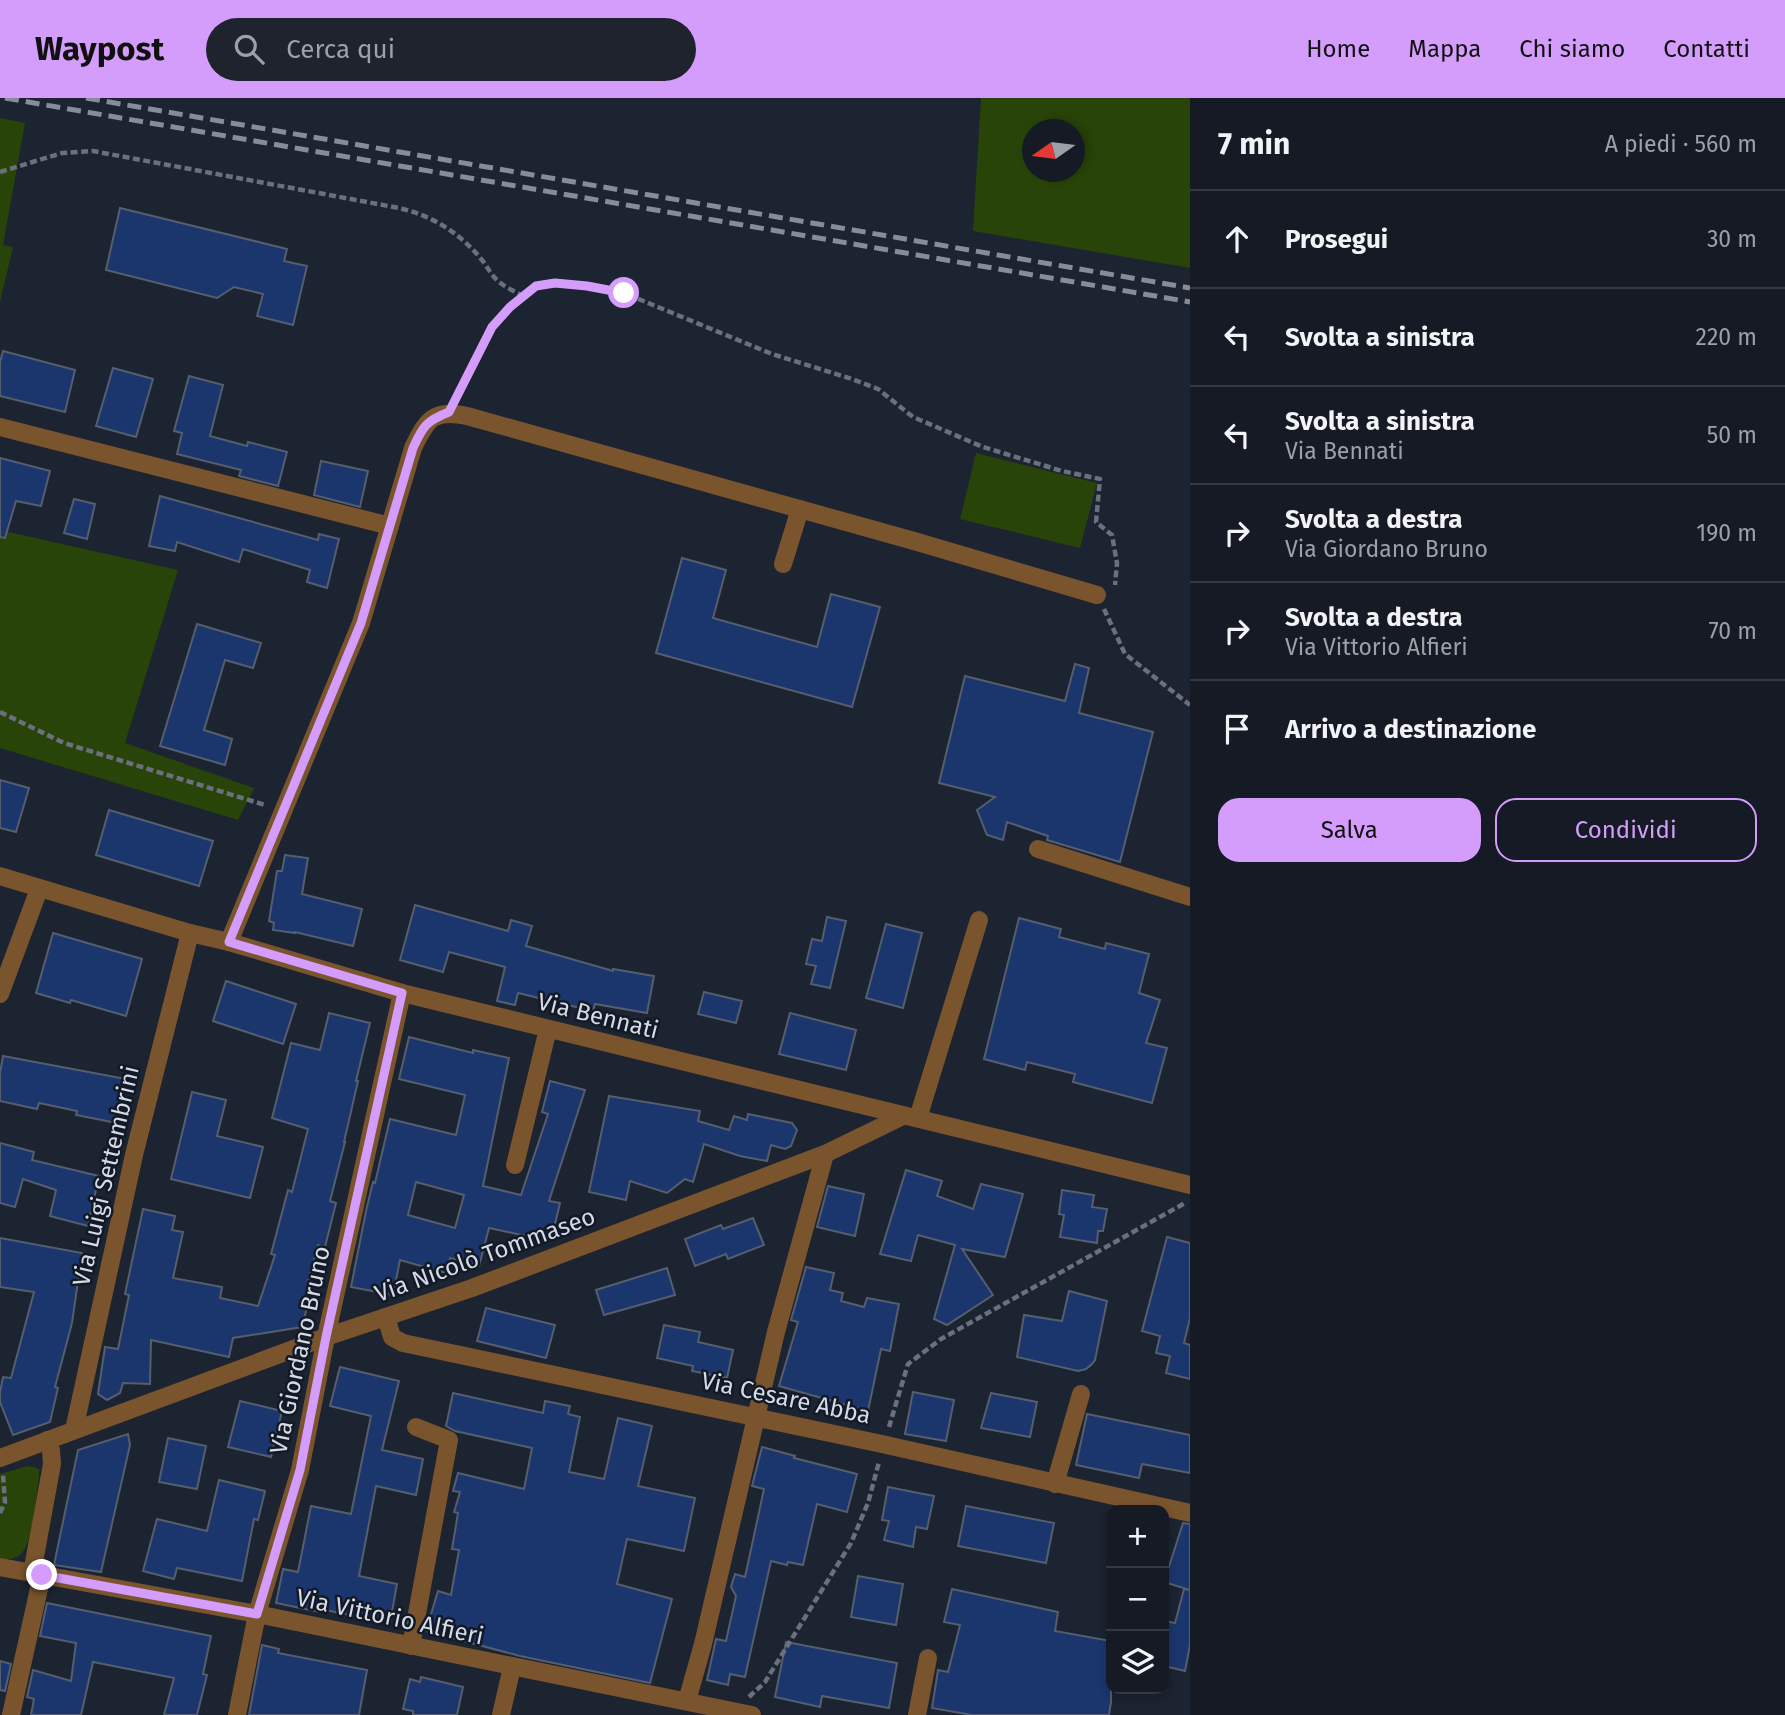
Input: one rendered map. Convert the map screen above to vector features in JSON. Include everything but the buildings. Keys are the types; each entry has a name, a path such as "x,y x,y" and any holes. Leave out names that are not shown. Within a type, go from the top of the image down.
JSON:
{"street":[{"path":"229,942 361,623 413,448 422,428 431,419 449,412 800,509 1107,598"},
{"path":"0,427 390,526"},
{"path":"783,564 800,509"},
{"path":"1038,849 1190,897"},
{"name":"Via Bennati","path":"0,876 402,993 1190,1185"},
{"path":"0,994 40,889"},
{"path":"910,1117 979,920"},
{"name":"Via Luigi Settembrini","path":"74,1430 134,1155 190,933"},
{"name":"Via Giordano Bruno","path":"237,1715 257,1614 300,1470 326,1337 402,993"},
{"path":"515,1165 548,1028"},
{"name":"Via Nicolò Tommaseo","path":"1,1465 47,1440 326,1337 472,1288 825,1154 910,1117"},
{"path":"687,1702 776,1332 825,1154"},
{"name":"Via Cesare Abba","path":"387,1317 392,1337 403,1343 882,1444 1190,1513"},
{"path":"1055,1484 1081,1394"},
{"path":"411,1646 449,1440 416,1427"},
{"path":"8,1709 37,1574 52,1464 47,1440"},
{"name":"Via Vittorio Alfieri","path":"0,1567 257,1614 745,1714"},
{"path":"917,1715 928,1658"},
{"path":"502,1715 512,1667"}],"path":[{"path":"0,172 62,153 93,151 421,213 441,223 463,240 496,280 523,296"},
{"path":"449,412 492,327 536,286 555,283 624,293 772,354 852,379 878,390 913,417 984,447 1062,471 1100,479 1096,522 1112,535 1116,563 1107,598 1107,615 1125,654 1190,705"},
{"path":"1107,598 1107,615"},
{"path":"0,712 64,743 283,812"},
{"path":"745,1714 741,1704 765,1682 851,1543 867,1503 882,1444 908,1364 941,1339 1190,1200"},
{"path":"0,1513 5,1502 1,1465"}],"green space":[{"path":"981,98 1190,98 1190,268 973,231"},
{"path":"0,118 25,123 3,245 13,247 0,302"},
{"path":"976,453 1097,483 1080,548 960,519"},
{"path":"0,530 178,570 125,743 254,788 238,820 0,748"},
{"path":"28,1466 39,1470 39,1477 28,1539 19,1556 0,1559 0,1474"}],"railway":[{"path":"5,98 1190,302"},
{"path":"86,98 1190,288"}],"route":[{"path":"42,1575 257,1614 300,1470 326,1337 402,993 229,942 361,623 413,448 422,428 431,419 449,412 492,327 510,307 536,286 555,283 624,293"}]}
